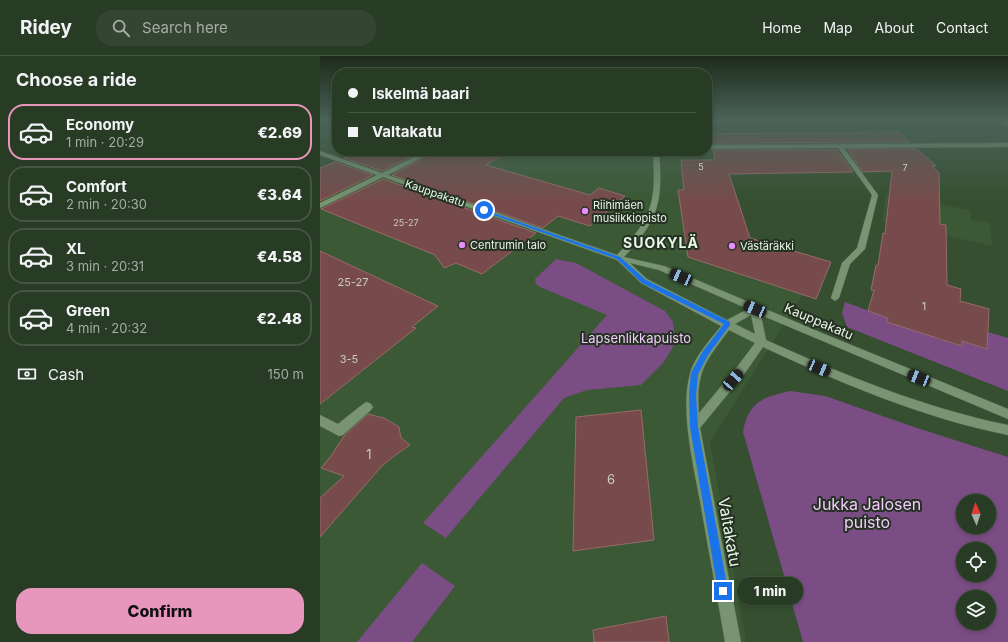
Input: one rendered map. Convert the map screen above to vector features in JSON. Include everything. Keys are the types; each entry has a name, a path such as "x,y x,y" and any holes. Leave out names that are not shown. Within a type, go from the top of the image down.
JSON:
{"street":[{"path":"835,298 846,263 861,249 875,195 841,147"},
{"name":"Kauppakatu","path":"320,153 618,258 661,268 755,309 1008,414"},
{"path":"320,206 421,156"},
{"path":"618,258 634,241 645,225 655,206 656,156"},
{"name":"Kauppakatu","path":"618,258 644,281 760,342 860,385 922,407 1008,430"},
{"path":"694,427 741,370 760,342 755,309"},
{"name":"Valtakatu","path":"733,642 694,427 692,395 694,373 706,353 728,324 755,309"},
{"path":"320,420 339,432 367,407"}],"shaded area":[{"path":"402,156 698,156 723,249 814,276 710,442 746,642 320,642 320,195"},
{"path":"886,194 970,210 971,220 989,223 993,246 882,222"}],"green space":[{"name":"Lapsenlikkapuisto","path":"556,259 576,263 665,311 673,322 675,337 672,349 663,363 641,385 587,390 564,398 446,538 423,523 607,315 536,284 535,279"},
{"path":"845,302 888,318 887,322 912,330 936,333 935,338 961,346 962,341 987,349 988,332 1008,338 1008,391 847,327 842,313"},
{"name":"Jukka Jalosen puisto","path":"790,391 825,396 917,428 1008,457 1008,642 803,642 743,432 745,422 753,407 758,402"},
{"path":"422,563 455,586 412,642 357,642"}],"building":[{"path":"847,149 917,149 936,166 932,166 939,173 940,224 946,225 947,285 961,289 960,301 989,309 987,349 962,341 962,346 887,322 888,318 868,311 874,290 871,290 876,265 878,265 883,233 885,234 892,171 863,172"},
{"name":"Västäräkki","path":"713,150 837,150 853,172 729,174 750,238 831,262 816,299 688,257 678,190 684,190 681,160 715,160"},
{"path":"348,156 413,156 382,171 344,158"},
{"path":"426,156 501,156 486,165 590,195 599,188 625,196 590,226 558,216 543,228 392,175"},
{"path":"335,162 373,175 320,201 320,168"},
{"path":"383,179 536,233 482,274 456,263 444,268 435,255 321,209"},
{"path":"320,251 438,306 412,327 416,328 320,404"},
{"path":"641,410 654,540 573,551 576,417"},
{"path":"368,414 384,418 399,427 401,438 410,445 381,467 320,537 320,498 344,476 321,468 344,436"},
{"path":"666,616 669,642 594,642 593,630"}],"place":[{"name":"Riihimäen musiikkiopisto","path":"585,211"},
{"name":"Centrumin talo","path":"462,245"},
{"name":"Västäräkki","path":"732,246"}],"district":[{"name":"SUOKYLÄ","path":"661,243"}],"route":[{"path":"484,210 618,258 644,281 728,324 706,353 694,373 692,395 694,427 699,461 723,591"}]}
